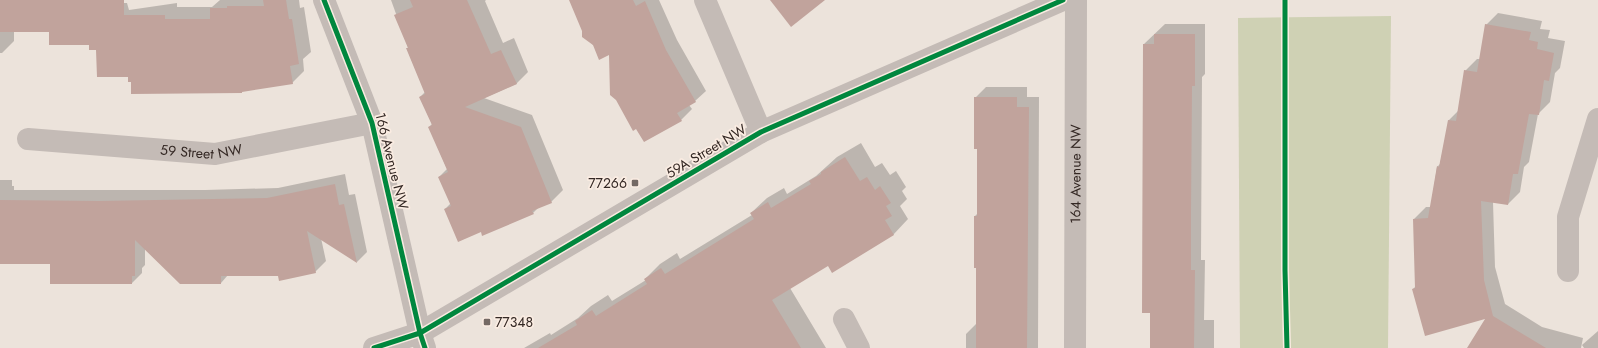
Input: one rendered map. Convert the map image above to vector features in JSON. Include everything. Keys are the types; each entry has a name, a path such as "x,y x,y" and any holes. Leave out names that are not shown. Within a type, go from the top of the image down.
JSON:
{"street":[{"name":"166 Avenue NW","path":"324,0 372,123 423,341"},
{"path":"705,0 761,132"},
{"name":"59A Street NW","path":"374,348 423,341 761,132 1063,0"},
{"name":"164 Avenue NW","path":"1076,0 1076,348"},
{"path":"1568,271 1568,217 1598,119"},
{"name":"59 Street NW","path":"28,139 215,154 372,123"},
{"path":"844,319 859,348"}],"green space":[{"path":"1391,16 1388,348 1240,348 1238,18"}],"building":[{"path":"0,0 124,0 124,15 165,15 165,19 210,19 210,8 227,8 227,6 264,6 263,0 286,0 289,19 292,19 299,64 290,66 293,84 242,93 131,94 131,82 128,82 128,77 97,77 96,50 89,50 89,45 49,45 49,32 0,32"},
{"path":"410,0 467,0 491,54 501,50 517,84 465,107 521,127 552,203 532,211 534,214 482,236 481,232 458,242 444,209 451,206 438,177 448,172 428,127 432,125 419,97 425,94 394,15 413,7"},
{"path":"569,0 633,0 636,6 645,1 666,50 696,102 677,113 682,121 644,142 636,129 633,131 616,100 610,95 609,55 599,60 593,45 582,37 582,31"},
{"path":"770,0 825,0 791,27"},
{"path":"1485,24 1531,32 1529,40 1538,42 1537,49 1554,53 1549,81 1544,80 1539,115 1529,114 1518,174 1513,174 1508,205 1481,201 1484,280 1493,316 1546,348 1467,348 1485,319 1425,336 1412,289 1415,288 1413,219 1428,218 1437,166 1439,167 1448,120 1456,121 1464,70 1477,72"},
{"path":"1154,34 1195,34 1195,86 1192,86 1191,211 1191,270 1195,270 1194,348 1150,348 1150,313 1142,313 1143,44 1154,44"},
{"path":"974,97 1017,97 1017,107 1029,107 1027,348 976,348 976,268 974,268 974,216 977,216 977,149 974,149"},
{"path":"845,157 860,181 867,177 875,190 880,186 891,203 886,206 892,216 885,220 894,235 832,273 828,266 772,300 801,348 538,348 577,325 575,321 592,310 596,316 647,284 644,279 661,268 665,274 754,219 750,213 768,202 771,208 811,184 809,181"},
{"path":"335,184 339,205 344,204 357,263 307,231 316,273 279,281 278,276 221,276 221,284 180,284 135,240 135,276 132,276 132,284 50,284 50,264 0,264 0,200 99,201 267,198"}],"cycle path":[{"path":"324,0 372,123 420,333 425,348"},
{"path":"374,348 420,333 761,132 1063,0"},
{"path":"1285,0 1285,270 1287,348"}],"place":[{"name":"77266","path":"635,183"},
{"name":"77348","path":"487,322"}]}
